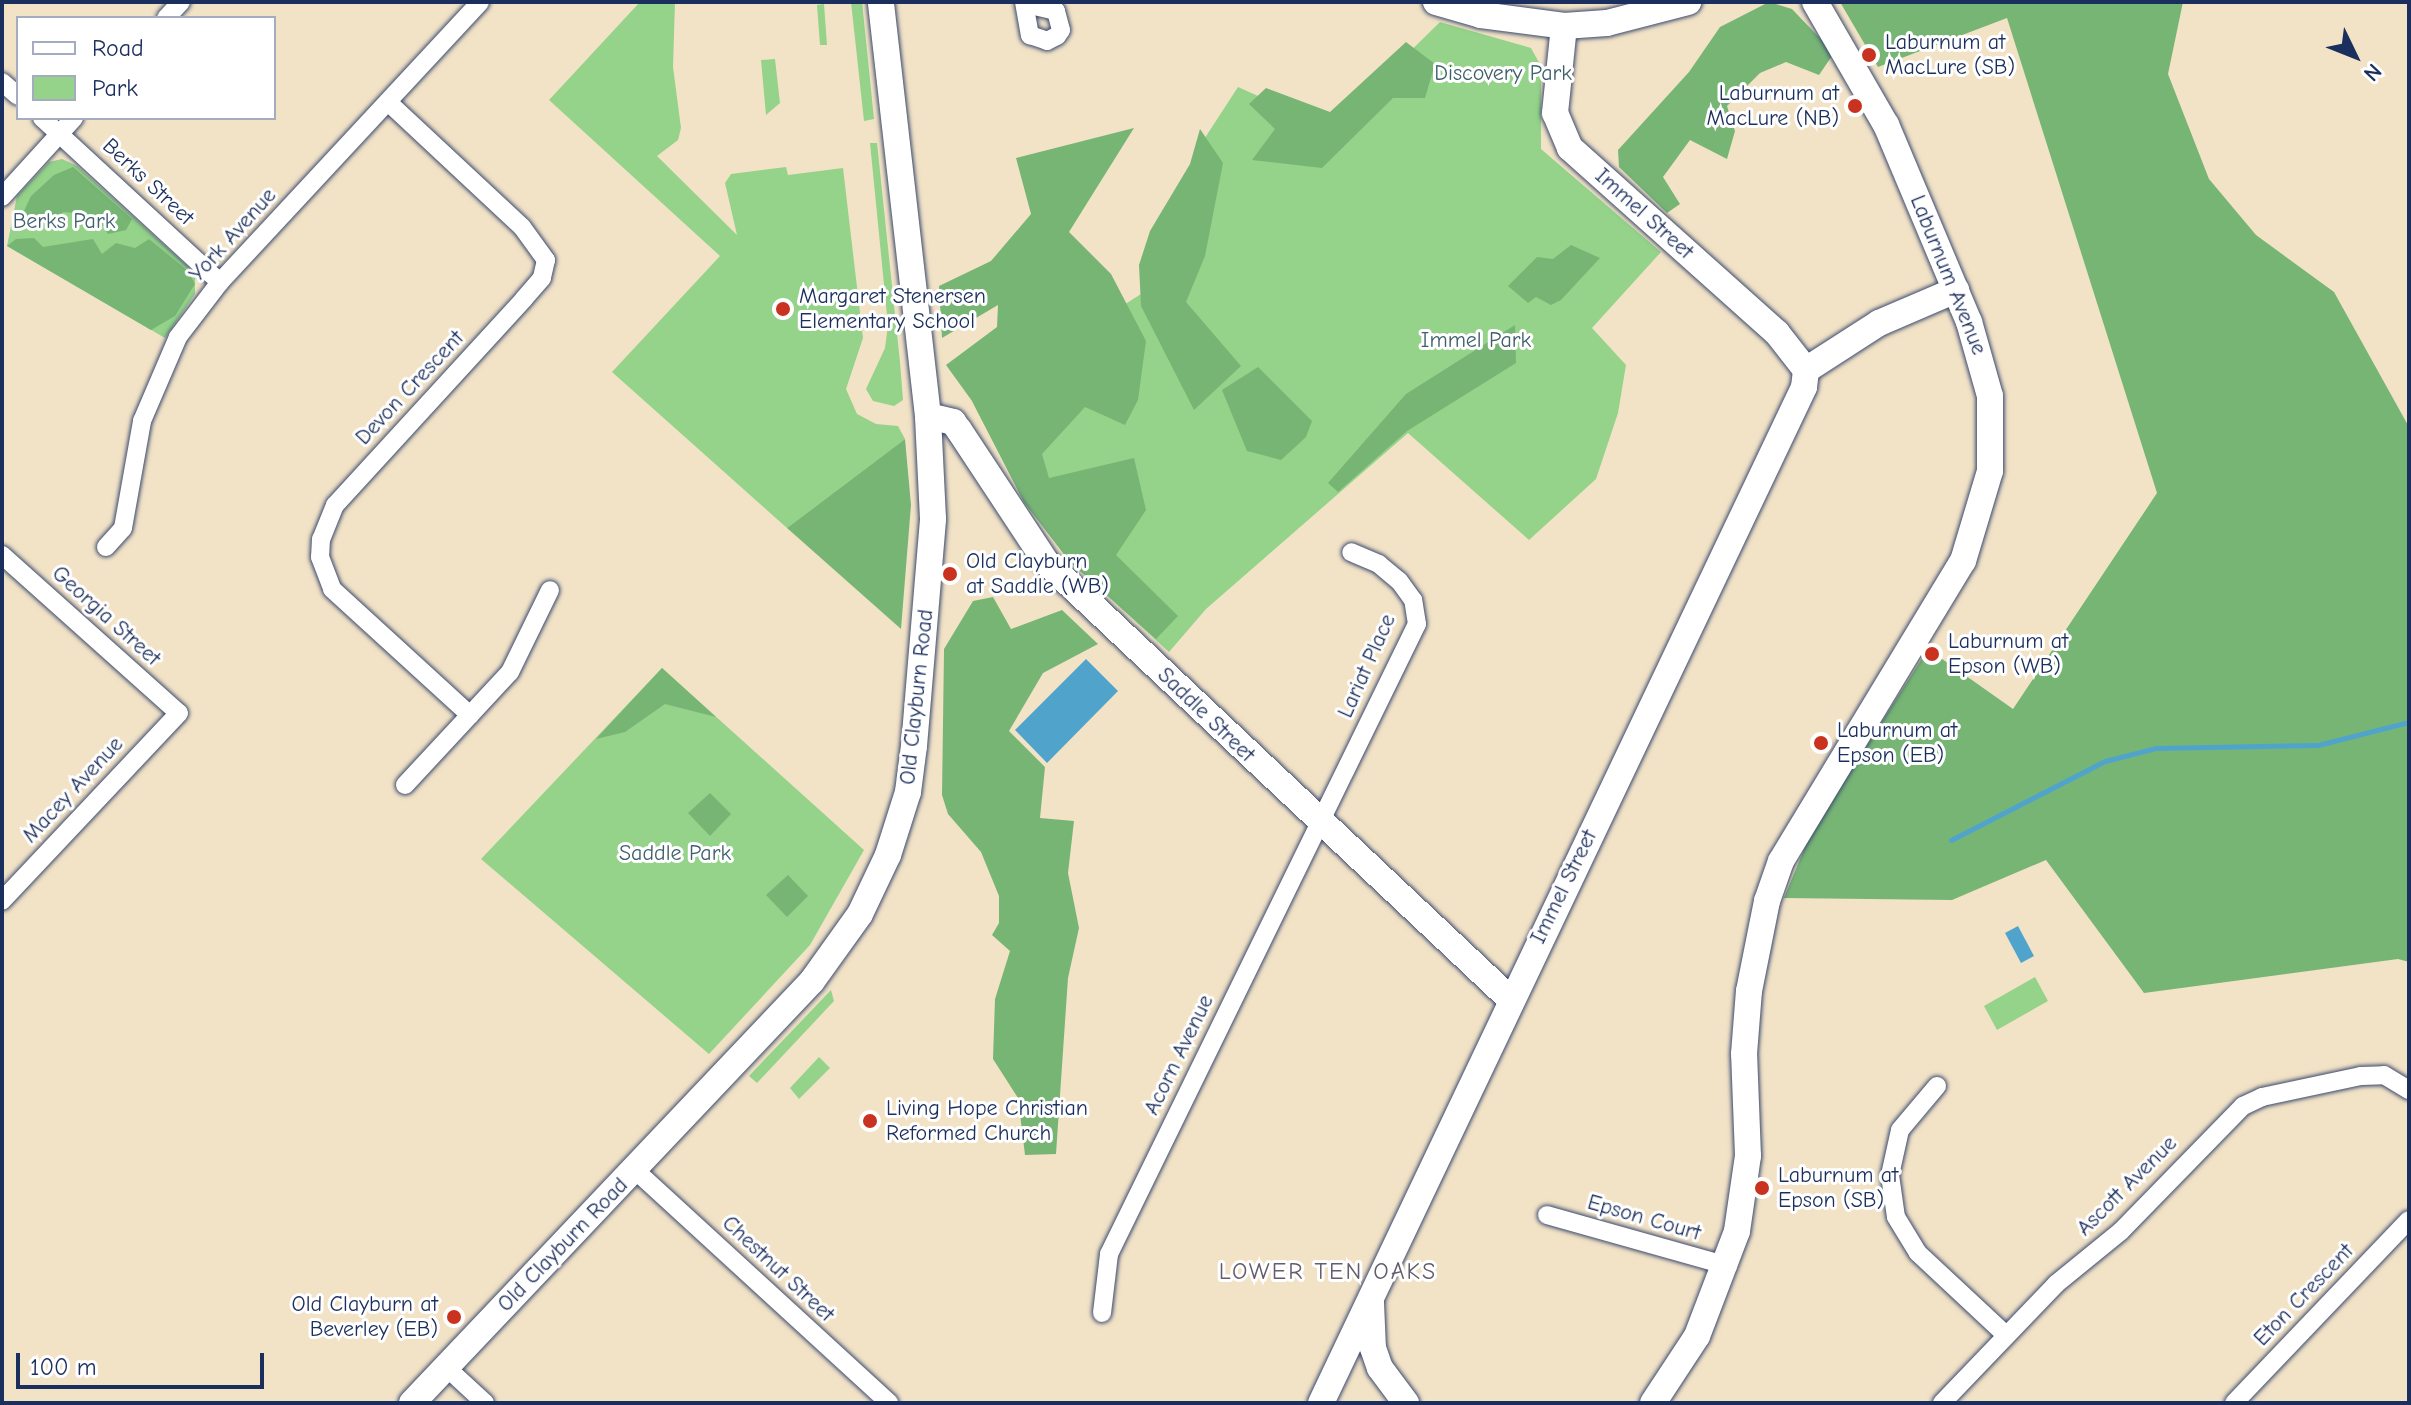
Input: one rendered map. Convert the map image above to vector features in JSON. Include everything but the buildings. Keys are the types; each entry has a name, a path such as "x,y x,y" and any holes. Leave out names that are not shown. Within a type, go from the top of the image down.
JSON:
{"street":[{"name":"York Avenue","path":"106,547 123,528 142,421 178,337 220,282 480,2"},
{"name":"Old Clayburn Road","path":"412,1403 812,981 860,914 888,855 908,792 923,660 933,519 928,416 881,2"},
{"path":"1439,3 1523,23 1564,26 1607,23 1688,2"},
{"name":"Laburnum Avenue","path":"1653,1403 1697,1336 1728,1266 1748,1156 1748,1006 1767,901 1798,828 1963,561 1985,497 1991,451 1990,396 1956,290 1886,125 1815,2"},
{"name":"Immel Street","path":"1321,1403 1510,999 1799,401 1806,370 1777,333 1570,148 1555,113 1564,26"},
{"name":"Devon Crescent","path":"388,102 522,227 546,260 542,278 524,299 335,505 321,539 320,557 332,589 470,715"},
{"name":"Berks Street","path":"44,120 220,282"},
{"path":"2,197 72,120"},
{"path":"1806,370 1879,323 1956,290"},
{"name":"Saddle Street","path":"928,416 953,422 1046,562 1510,999"},
{"name":"Lariat Place","path":"1319,822 1417,624 1413,600 1399,581 1379,564 1351,552"},
{"name":"Georgia Street","path":"6,566 179,713"},
{"path":"405,785 524,652 550,590"},
{"name":"Macey Avenue","path":"2,901 179,713"},
{"name":"Acorn Avenue","path":"1102,1313 1109,1254 1319,822"},
{"name":"Ascott Avenue","path":"1942,1403 2056,1284 2121,1231 2243,1106 2262,1097 2384,1075 2409,1090"},
{"path":"1937,1086 1900,1130 1890,1175 1896,1217 1918,1253 2006,1335"},
{"name":"Chestnut Street","path":"635,1170 889,1403"},
{"name":"Epson Court","path":"1547,1215 1728,1266"},
{"name":"Eton Crescent","path":"2234,1403 2409,1220"},
{"path":"1371,1296 1373,1348 1380,1368 1404,1403"},
{"path":"1342,1356 1361,1365 1404,1403"},
{"path":"446,1367 485,1403"}],"green space":[{"path":"640,2 675,2 673,67 681,128 678,140 657,156 737,235 725,183 731,174 786,167 788,175 843,168 863,338 846,389 857,414 876,424 898,426 905,439 787,528 612,372 720,256 549,100"},
{"path":"851,2 862,2 874,119 864,121"},
{"path":"1769,2 1792,9 1834,53 1819,75 1786,62 1760,73 1727,106 1735,131 1727,159 1690,140 1663,177 1680,204 1667,213 1619,167 1618,150 1689,72 1720,27"},
{"path":"1840,2 2183,2 2168,74 2209,179 2256,235 2334,292 2409,427 2409,962 2398,959 2144,993 2046,860 1952,900 1784,898 1810,835 1928,649 2013,709 2157,493 2007,18 1878,67"},
{"path":"824,4 827,45 820,45 817,5"},
{"path":"1440,22 1531,48 1541,66 1541,149 1661,252 1592,328 1626,365 1618,413 1596,479 1529,540 1408,433 1206,609 1169,652 1070,562 1024,502 972,401 1160,282 1199,147 1238,87 1331,129"},
{"path":"1406,42 1435,64 1425,98 1393,98 1322,168 1252,160 1275,129 1249,104 1266,88 1330,112"},
{"path":"775,59 780,103 766,115 761,60"},
{"path":"1134,128 1069,232 1111,274 1146,341 1138,400 1125,425 1085,407 1042,454 1049,478 1134,458 1146,510 1116,555 1178,616 1156,639 1070,562 1024,502 972,401 946,365 997,327 998,305 942,338 939,286 991,261 1031,214 1016,158"},
{"path":"1200,129 1223,163 1205,256 1186,302 1241,366 1194,410 1141,306 1139,265 1150,231 1190,164"},
{"path":"870,143 877,143 900,362 903,400 894,406 873,401 866,389 885,348 888,325"},
{"name":"Berks Park","path":"62,159 77,166 195,273 195,294 165,338 7,246 17,196 49,162"},
{"path":"73,167 132,219 126,230 108,234 95,215 64,212 38,224 23,213 31,196 54,175"},
{"path":"34,238 43,247 93,239 102,254 116,243 135,248 149,239 188,271 195,284 175,316 151,330 7,246 16,239"},
{"path":"1571,245 1600,258 1561,300 1551,305 1536,297 1528,303 1508,286 1537,257 1553,259"},
{"path":"1515,325 1516,363 1407,431 1338,492 1328,483 1406,394"},
{"path":"1258,367 1312,421 1306,437 1281,460 1247,451 1222,390"},
{"path":"905,439 911,505 901,629 787,528"},
{"path":"993,597 1011,629 1062,610 1098,644 1043,673 1009,731 1045,767 1040,818 1074,821 1068,873 1079,928 1068,978 1056,1154 1025,1155 1018,1098 993,1059 995,999 1010,951 992,935 999,923 999,896 981,852 948,814 942,795 944,649 973,601"},
{"name":"Saddle Park","path":"662,668 864,850 810,945 709,1054 481,859"},
{"path":"662,668 716,717 665,704 625,732 596,739"},
{"path":"710,793 731,814 710,836 688,813"},
{"path":"788,875 808,896 787,917 766,895"},
{"path":"2035,977 2048,1001 1997,1030 1984,1006"},
{"path":"831,990 834,1001 757,1083 749,1076"},
{"path":"819,1057 830,1068 799,1099 790,1088"}],"water":[{"path":"1086,659 1118,691 1047,763 1015,730"},
{"path":"2018,926 2034,956 2021,963 2005,933"}],"waterway":[{"path":"1951,840 2105,761 2156,748 2318,745 2409,722"}],"place":[{"name":"Laburnum at MacLure (SB)","path":"1869,55"},
{"name":"Laburnum at MacLure (NB)","path":"1855,106"},
{"name":"Margaret Stenersen Elementary School","path":"783,309"},
{"name":"Old Clayburn at Saddle (WB)","path":"950,574"},
{"name":"Laburnum at Epson (WB)","path":"1932,654"},
{"name":"Laburnum at Epson (EB)","path":"1821,743"},
{"name":"Living Hope Christian Reformed Church","path":"870,1121"},
{"name":"Laburnum at Epson (SB)","path":"1762,1188"},
{"name":"Old Clayburn at Beverley (EB)","path":"454,1317"}],"district":[{"name":"LOWER TEN OAKS","path":"1328,1272"}],"park label":[{"name":"Discovery Park","path":"1503,74"},
{"name":"Immel Park","path":"1476,341"}]}
